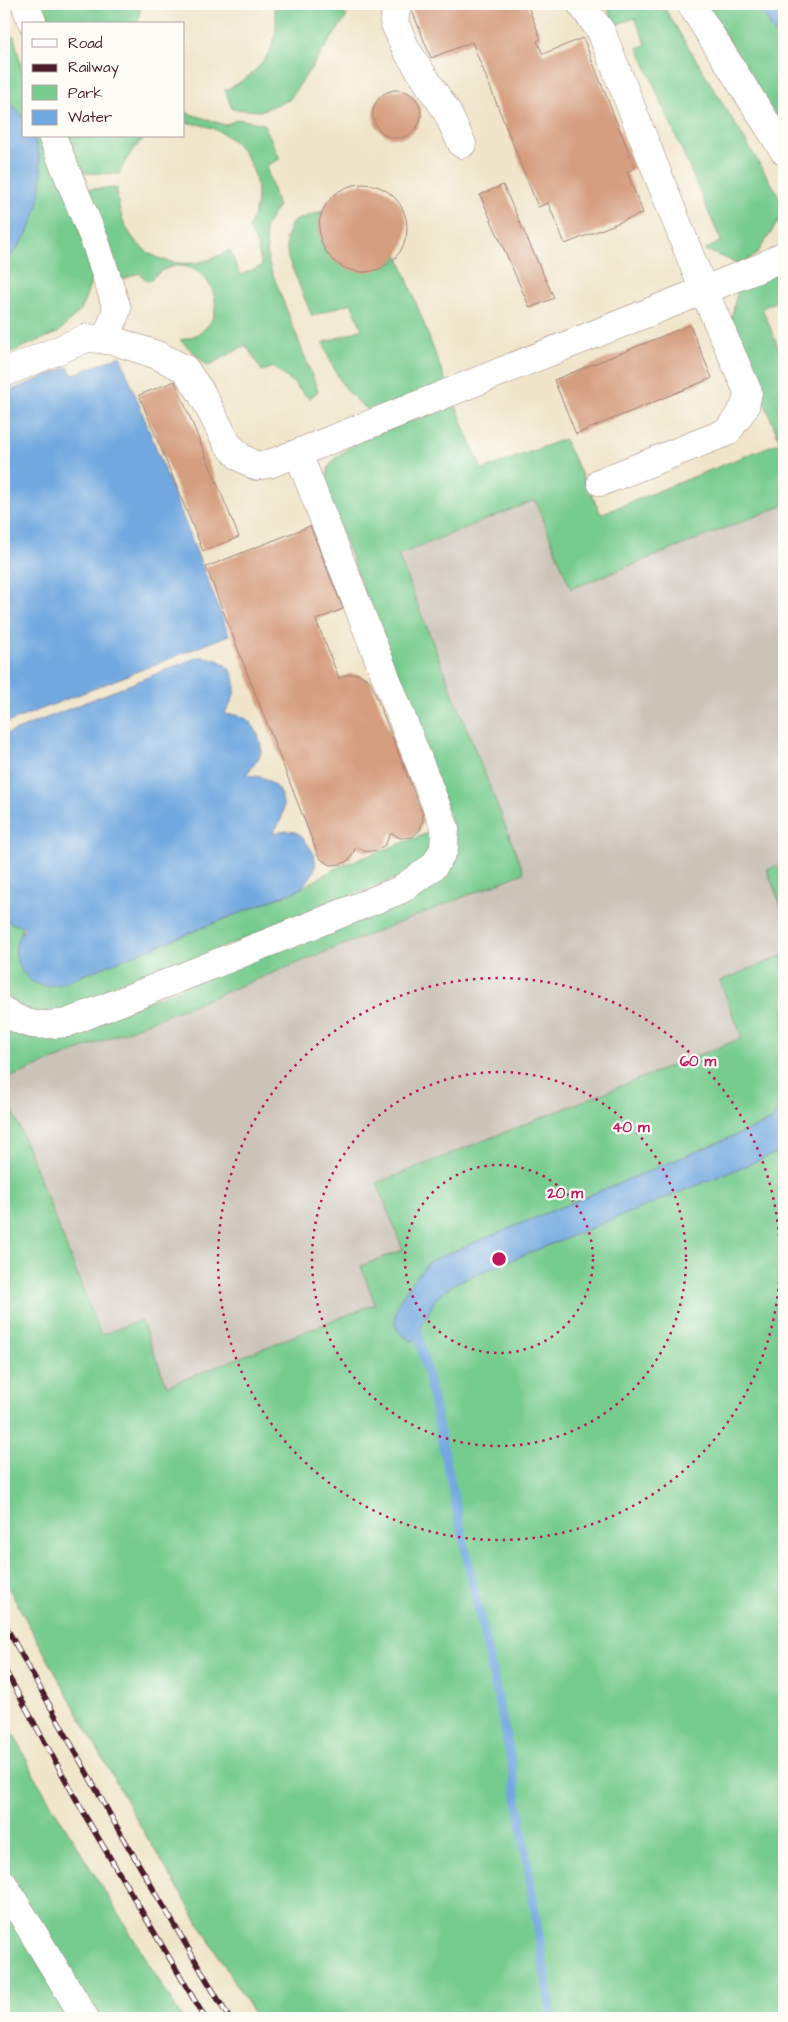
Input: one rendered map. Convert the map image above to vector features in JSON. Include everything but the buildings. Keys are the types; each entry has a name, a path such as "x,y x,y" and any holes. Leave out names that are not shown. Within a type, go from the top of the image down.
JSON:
{"street":[{"path":"25,4 32,22"},
{"path":"397,4 394,22 407,51 446,110 462,144"},
{"path":"581,4 601,31 704,291 748,392 744,407 727,432 601,482"},
{"path":"691,4 784,151"},
{"path":"53,138 96,244 117,309 106,340"},
{"path":"4,373 87,338 106,340 157,355 185,369 202,394 227,442 240,457 256,466 272,463 298,453 704,291 762,267 784,255"},
{"path":"4,1011 18,1021 35,1026 67,1023 400,890 434,866 444,849 445,828 298,453"},
{"path":"4,1885 85,2018"}],"shaded area":[{"path":"535,500 571,589 784,505 784,863 767,870 784,913 784,955 720,981 742,1038 377,1183 403,1250 376,1304 167,1386 141,1320 102,1335 4,1088 4,1080 524,873 398,555"}],"green space":[{"path":"36,4 141,4 138,22 40,22"},
{"path":"273,4 329,4 347,16 289,100 260,111 232,109 225,90 249,76 259,67 267,56 272,44 276,32"},
{"path":"606,4 662,4 784,204 784,213 756,255 740,264 705,250 721,241 638,48 646,44 635,18 615,25"},
{"path":"706,4 758,4 784,50 784,130"},
{"path":"14,36 22,70 22,116 4,95 4,39"},
{"path":"185,112 225,125 238,119 264,124 280,159 266,166 278,207 265,227 268,262 318,391 309,399 273,367 262,371 246,345 208,366 180,340 202,331 213,317 215,301 210,286 199,273 184,266 167,268 148,282 139,273 121,280 85,189 117,188 120,210 127,229 139,244 153,255 170,262 189,263 209,259 230,250 240,275 262,266 257,245 249,228 257,202 256,183 252,169 246,156 237,145 213,129 185,123"},
{"path":"34,138 45,138 78,218 92,279 81,310 59,332 4,355 4,262 16,250 33,220 41,186 38,152"},
{"path":"67,138 145,138 131,153 119,174 81,173"},
{"path":"322,211 319,229 322,244 330,256 341,266 354,271 369,271 384,266 398,255 447,385 369,410 346,389 323,343 362,329 351,303 312,316 288,258 286,238 292,222"},
{"path":"784,270 784,304 777,301 762,308 784,361 784,505 571,589 535,500 398,555 524,873 4,1080 4,1025 25,1037 72,1032 423,890 455,859 455,832 326,491 327,474 330,465 339,455 352,446 407,422 456,406 482,470 564,439 601,514 780,442 731,319 738,289"},
{"path":"436,830 429,853 413,871 57,1014 42,1013 28,1009 9,998 4,992 4,918 11,923 22,926 22,932 19,937 58,985 300,889 336,868"},
{"path":"784,863 784,913 767,870"},
{"path":"784,955 784,1093 773,1120 430,1261 399,1332 411,1341 419,1338 421,1328 435,1299 455,1283 779,1152 784,1148 784,2018 256,2018 139,1824 4,1580 4,1088 101,1335 141,1320 167,1386 375,1304 361,1266 403,1250 377,1183 742,1038 720,981"},
{"path":"4,1714 36,1779 182,2018 93,2018 67,1979 4,1866"},
{"path":"4,1900 75,2018 4,2018"}],"water":[{"path":"758,4 784,4 784,50"},
{"path":"4,95 22,116 22,138 34,138 41,169 41,186 33,220 26,236 4,262"},
{"path":"120,356 229,635 4,724 4,393 68,367 72,375"},
{"path":"198,657 207,657 223,663 233,675 235,691 224,714 238,715 247,720 255,728 261,745 260,755 246,775 267,779 280,792 283,813 281,820 272,833 289,831 300,835 314,856 315,867 313,872 300,889 58,985 39,985 25,974 17,959 17,943 20,935 26,928 11,923 4,918 4,735"},
{"path":"784,1093 784,1148 779,1152 455,1283 435,1299 421,1328 420,1338 411,1341 398,1331 395,1323 395,1313 399,1304 410,1284 430,1261 773,1120"}],"waterway":[{"path":"417,1327 510,1754 552,2018"}],"railway":[{"path":"4,1623 118,1829 229,2018"},
{"path":"4,1668 87,1819 205,2018"}]}
